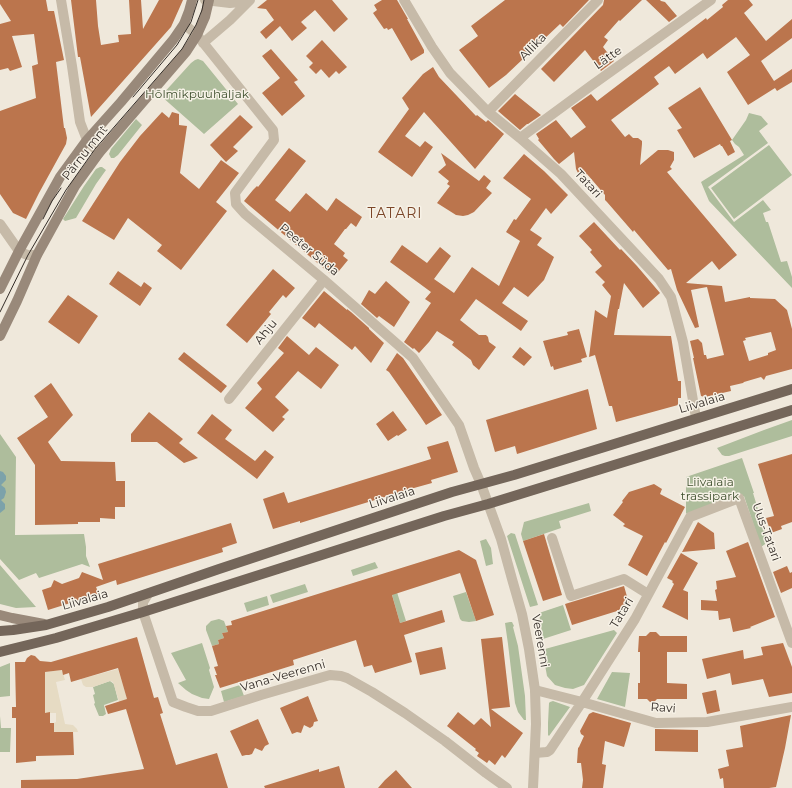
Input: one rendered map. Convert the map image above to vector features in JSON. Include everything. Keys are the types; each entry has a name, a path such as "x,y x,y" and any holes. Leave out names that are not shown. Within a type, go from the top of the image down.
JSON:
{"main road":[{"name":"Pärnu mnt","path":"0,289 18,251 60,177 87,140 173,40 184,24 192,0"},
{"name":"Pärnu mnt","path":"0,336 37,255 75,186 99,153 186,52 200,39 208,0"},
{"name":"Liivalaia","path":"0,631 46,625 85,614 452,492 514,475 792,389"},
{"path":"0,652 56,638 143,612 444,516 488,504 792,410"},
{"path":"0,615 46,625"}],"street":[{"path":"61,0 80,122 87,140 99,153"},
{"path":"208,0 230,3 250,0"},
{"path":"200,39 230,20 250,0"},
{"name":"Tatari","path":"404,0 432,47 450,73 488,112 561,174 659,279 671,298 683,342 696,418"},
{"name":"Allika","path":"488,112 598,0"},
{"name":"Lätte","path":"520,138 711,0"},
{"name":"Peeter Süda","path":"184,24 200,39 273,130 274,140 235,193 236,204 245,214 324,280 413,358 459,425 488,504"},
{"path":"0,224 18,251 28,255 37,255"},
{"name":"Ahju","path":"229,399 324,280"},
{"name":"Tatari","path":"536,753 550,750 582,702 635,619 690,517 739,498"},
{"name":"Uus-Tatari","path":"739,498 792,643"},
{"name":"Veerenni","path":"488,504 501,539 522,614 536,690 536,753 533,788"},
{"path":"552,538 571,596 624,579 648,594"},
{"path":"143,612 143,602 148,594"},
{"name":"Vana-Veerenni","path":"143,612 173,702 198,711 211,711 330,675 341,676 347,678 398,709 434,733 507,788"},
{"name":"Ravi","path":"536,690 656,723 707,722 792,707"}],"green space":[{"name":"Hõlmikpuuhaljak","path":"198,59 203,61 238,104 204,134 161,96 191,63"},
{"path":"749,113 761,116 768,124 759,131 768,143 708,187 734,222 763,200 771,210 763,213 766,222 768,222 781,262 787,261 792,277 792,288 709,201 701,182 744,155 732,140"},
{"path":"136,119 142,125 118,155 111,158 109,154 111,149"},
{"path":"769,145 792,175 734,219 711,188"},
{"path":"100,167 106,170 76,218 65,221 63,219 84,186 96,169"},
{"path":"792,420 792,436 729,456 722,455 717,448 764,430"},
{"path":"0,434 16,457 15,535 84,534 86,556 90,567 82,564 39,578 36,573 19,580 0,559"},
{"name":"Liivalaia trassipark","path":"742,458 768,542 761,547 744,496 690,517 686,513 686,477"},
{"path":"589,503 591,511 559,521 561,528 523,541 521,534 524,522"},
{"path":"511,533 515,534 538,605 530,607 507,536"},
{"path":"486,539 491,548 493,564 486,566 480,541"},
{"path":"375,562 378,568 353,576 351,570"},
{"path":"0,565 36,607 16,608 0,604"},
{"path":"305,584 308,592 273,603 270,595"},
{"path":"396,589 406,621 400,623 391,591"},
{"path":"466,592 476,621 469,622 462,621 460,619 453,596"},
{"path":"267,596 269,605 247,612 244,603"},
{"path":"563,605 571,630 543,639 539,613"},
{"path":"219,619 224,621 228,632 222,633 224,638 218,640 219,644 212,646 206,626 211,621"},
{"path":"512,622 518,646 525,696 526,720 524,720 518,712 515,703 505,623"},
{"path":"614,630 617,633 584,685 573,689 565,688 555,685 547,676 543,654 545,649"},
{"path":"202,643 214,687 209,699 192,694 178,683 186,680 171,653"},
{"path":"10,663 10,696 0,697 0,667"},
{"path":"612,672 630,673 625,707 597,699"},
{"path":"110,681 114,684 118,700 104,705 106,714 99,716 94,704 93,695 95,694 93,687"},
{"path":"240,685 244,696 224,702 221,691"},
{"path":"553,701 570,707 549,736 549,703"},
{"path":"0,716 1,728 11,728 10,752 0,752"}],"shaded area":[{"path":"118,669 130,708 121,708 113,682 110,681 93,687 86,687 83,685 81,679"},
{"path":"62,670 65,680 56,682 65,724 73,725 78,732 69,732 69,740 54,740 54,723 56,722 56,713 45,713 45,672"}],"water":[{"path":"0,471 6,476 6,480 1,485 5,488 6,492 4,498 1,500 5,504 5,509 0,513"}],"building":[{"path":"0,0 46,0 48,11 54,11 64,60 56,62 64,128 67,138 66,144 26,219 13,213 0,194 0,111 36,98 32,66 38,64 34,34 12,36 22,67 10,71 8,68 0,70 0,24 11,21 0,4"},
{"path":"71,0 96,0 101,45 119,42 118,35 131,34 129,0 141,0 143,29 159,0 183,0 171,27 91,117 80,57 78,57"},
{"path":"267,0 332,0 348,19 334,32 315,10 301,22 307,28 292,41 280,26 266,39 260,32 274,20 266,9 257,8"},
{"path":"382,0 397,0 424,50 424,53 411,61 392,28 388,30 387,28 384,29 373,13 377,10 374,5"},
{"path":"505,0 589,0 563,27 560,24 506,75 489,88 459,50 478,36 471,26"},
{"path":"604,0 642,0 620,21 619,20 604,37 608,40 603,47 614,61 601,71 585,50 554,82 541,69 603,5"},
{"path":"646,0 660,0 665,2 677,16 669,22"},
{"path":"728,0 749,0 753,5 744,13 766,41 792,19 792,38 761,61 774,81 792,69 792,82 777,91 775,88 748,105 727,72 750,55 736,37 707,59 703,53 675,74 669,66 654,77 659,84 611,120 625,137 629,134 633,138 638,138 642,141 640,165 658,150 668,150 674,152 674,160 670,167 672,169 667,172 737,255 719,270 712,261 686,283 722,286 725,302 750,297 775,299 787,310 792,329 792,369 766,376 764,380 761,377 730,386 731,391 705,397 701,396 690,341 698,339 702,343 704,355 706,355 707,359 724,355 707,287 691,290 699,327 695,328 677,290 671,269 668,270 634,230 633,232 605,200 605,195 587,174 581,175 578,173 576,169 574,152 559,164 538,140 539,139 536,134 556,120 571,138 586,127 571,108 591,94 597,101 706,18 707,20 723,7 722,5","holes":["771,332 776,350 768,353 768,355 749,361 743,341 746,340 745,338"]},
{"path":"322,40 347,67 339,74 336,71 329,78 321,69 316,74 309,67 313,63 306,56"},
{"path":"271,49 298,80 294,82 305,96 282,116 262,93 280,78 262,56"},
{"path":"433,67 439,77 476,116 477,115 486,122 488,120 504,134 475,169 424,112 405,136 420,147 425,141 433,147 412,177 378,152 409,109 402,98 423,74"},
{"path":"700,87 732,140 730,141 735,152 728,156 720,144 694,158 677,130 682,128 668,108"},
{"path":"515,94 541,115 520,130 498,111"},
{"path":"162,112 169,118 172,112 179,114 179,125 187,126 180,173 199,189 221,160 239,173 216,202 227,211 181,270 157,251 162,245 128,218 114,240 82,221 120,162 140,136"},
{"path":"240,115 253,127 233,147 238,151 226,162 210,145"},
{"path":"289,148 306,161 275,200 290,212 306,193 327,211 336,198 362,217 356,227 351,223 334,244 345,253 343,256 348,260 334,277 244,201 257,186 258,187"},
{"path":"441,153 479,181 484,175 491,181 486,188 492,193 474,212 468,215 456,215 437,203 450,186 447,184 449,181 438,172 446,165"},
{"path":"524,154 568,195 551,214 546,208 530,230 542,238 537,245 554,257 544,280 528,297 514,287 502,303 528,321 521,331 476,299 460,320 479,335 486,335 489,342 496,347 479,370 473,365 471,360 452,345 454,342 437,331 419,353 404,342 431,303 425,299 431,292 390,262 402,245 427,263 440,247 451,256 434,279 454,293 472,267 499,286 520,241 506,232 514,219 516,220 531,199 503,178"},
{"path":"594,222 637,266 660,293 643,308 624,283 614,335 671,336 678,381 681,381 681,398 678,398 678,405 616,422 612,406 609,406 595,355 589,357 595,310 607,318 611,296 602,285 605,282 595,272 602,266 590,252 592,250 579,236"},
{"path":"273,269 295,288 286,298 283,295 269,312 271,314 247,343 226,325"},
{"path":"118,271 141,287 144,282 152,288 140,306 109,284"},
{"path":"386,281 410,302 394,327 379,316 377,318 361,304 369,290 375,294"},
{"path":"324,291 351,312 384,343 371,363 355,346 352,350 319,323 315,328 302,318"},
{"path":"68,295 98,316 79,344 48,322"},
{"path":"579,329 587,357 581,359 582,362 554,370 553,366 551,367 543,341 568,335 567,332"},
{"path":"287,336 309,355 316,347 339,365 321,389 298,371 275,397 289,410 282,417 285,419 273,432 245,408 262,389 257,383 284,353 278,348"},
{"path":"520,347 532,357 524,366 512,357"},
{"path":"184,352 227,386 221,393 178,359"},
{"path":"397,353 403,358 442,415 426,425 389,372 386,370"},
{"path":"51,383 73,415 48,442 61,461 115,462 116,481 125,481 125,507 115,507 115,519 100,518 100,522 78,522 78,524 35,525 35,465 17,438 48,417 34,396"},
{"path":"588,389 597,429 517,454 515,446 495,452 486,420"},
{"path":"393,411 407,430 388,441 376,424"},
{"path":"149,412 183,439 179,443 198,458 184,463 157,442 131,442 131,434"},
{"path":"212,414 232,430 225,439 255,461 265,450 274,457 257,479 197,433"},
{"path":"448,441 458,472 431,480 432,483 300,523 300,521 273,529 263,499 284,492 288,503 431,459 427,447"},
{"path":"792,454 792,522 781,526 782,529 771,533 766,518 774,516 758,464"},
{"path":"654,484 662,489 660,494 685,507 647,576 628,565 643,536 623,526 625,524 613,515 629,492"},
{"path":"698,522 714,533 715,549 682,552"},
{"path":"231,523 237,543 222,548 223,552 117,585 116,580 96,587 99,594 48,610 42,590 51,587 54,580 62,584 79,578 82,572 103,580 98,564"},
{"path":"544,534 562,595 543,601 523,541"},
{"path":"748,542 775,617 750,627 751,628 733,632 730,618 719,620 718,611 701,610 701,600 717,601 715,590 717,589 716,581 736,577 726,551"},
{"path":"459,550 476,560 494,615 476,621 460,573 392,595 400,623 442,610 445,622 404,635 412,662 375,673 372,665 364,667 356,640 293,660 294,665 220,688 215,675 217,675 214,667 218,666 212,646 219,644 218,640 224,638 222,633 228,632 226,626 232,625 231,621"},
{"path":"681,553 698,563 683,590 688,592 688,620 662,607 674,584 672,582 673,581 667,578"},
{"path":"787,566 790,573 792,572 792,588 781,593 773,572"},
{"path":"624,586 630,607 572,625 565,604"},
{"path":"650,632 656,632 660,636 687,636 687,652 667,652 667,683 687,684 687,699 657,699 654,702 650,702 647,699 638,699 638,683 640,683 640,652 638,652 639,636 646,636"},
{"path":"137,637 154,698 158,697 163,713 160,714 176,765 217,753 228,788 21,788 21,780 77,779 144,769 126,709 108,714 105,706 127,699 118,668 71,682 69,673 63,675 62,670 45,672 45,713 50,712 50,723 54,723 54,732 73,732 74,755 36,756 36,761 16,763 16,718 12,718 12,707 16,707 15,662 25,662 31,655 35,656 40,661 51,662"},
{"path":"502,637 510,707 491,709 523,733 505,758 502,755 495,765 489,760 487,763 477,756 479,753 475,750 476,749 447,726 458,712 474,725 481,718 491,727 481,639"},
{"path":"783,643 792,667 792,693 769,697 763,679 732,685 730,673 707,679 702,659 743,650 744,659 763,655 761,647"},
{"path":"442,647 446,669 420,675 415,653"},
{"path":"716,690 720,711 707,714 702,693"},
{"path":"308,696 318,721 314,722 313,726 310,728 304,725 301,733 297,732 292,734 280,708"},
{"path":"593,712 631,723 624,747 605,741 602,764 606,765 603,788 582,788 583,780 581,763 577,763 578,748 584,736 580,731 589,714"},
{"path":"791,715 776,787 724,788 723,778 720,779 718,769 729,766 726,750 743,747 740,726"},
{"path":"258,719 269,744 265,746 262,751 255,748 252,754 242,756 230,731"},
{"path":"655,729 698,730 698,752 655,751"},
{"path":"339,766 345,788 265,788 264,786 319,769 319,772"},
{"path":"396,770 412,788 378,788 385,780"}],"tram line":[{"path":"133,97 177,45 191,22 198,0"},
{"path":"0,312 28,255 66,190 95,149 182,49 196,25 204,0"},
{"path":"43,219 52,201 61,188"}],"district":[{"name":"TATARI","path":"395,214"}]}
